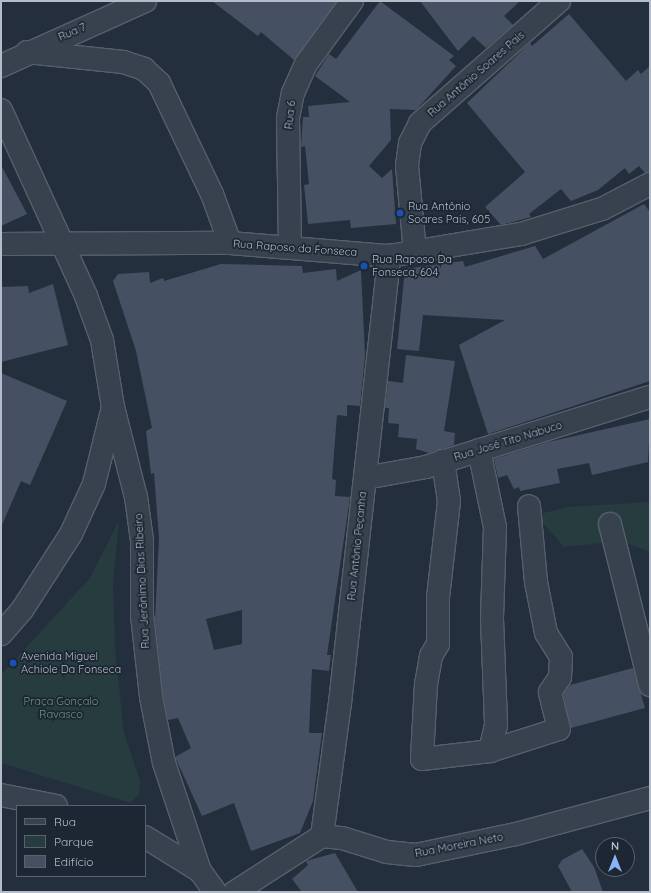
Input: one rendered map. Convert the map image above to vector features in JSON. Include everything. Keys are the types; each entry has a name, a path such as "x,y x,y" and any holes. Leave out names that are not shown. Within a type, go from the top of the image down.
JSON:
{"street":[{"name":"Rua 6","path":"290,247 288,118 293,93 306,64 352,1"},
{"name":"Rua Antônio Soares Pais","path":"415,252 407,165 410,142 420,123 559,1"},
{"name":"Rua 7","path":"1,66 27,52 133,3"},
{"path":"27,52 123,62 144,70 159,83 212,194 230,243"},
{"path":"1,110 65,243 102,340 113,407 94,484 71,534 22,610 1,634"},
{"name":"Rua Raposo da Fonseca","path":"1,244 230,243 389,256 521,234 602,209 650,184"},
{"name":"Rua Antônio Peçanha","path":"322,836 365,478 389,256"},
{"name":"Rua José Tito Nabuco","path":"365,478 444,461 650,397"},
{"name":"Rua Jerônimo Dias Ribeiro","path":"113,407 128,456 138,512 142,615 151,697 164,763 200,871 215,892"},
{"path":"479,450 495,527 492,619 496,725 490,751"},
{"path":"444,461 449,501 438,597 438,644 431,656 426,684 422,759 490,751 559,729 550,692 560,677 561,657 546,633 536,582 529,506"},
{"path":"610,524 650,685"},
{"path":"1,795 51,805"},
{"name":"Rua Moreira Neto","path":"322,836 342,838 387,852 416,855 516,834 650,798"},
{"path":"235,892 322,836"},
{"name":"Rua Jerônimo Dias Ribeiro","path":"146,838 200,871"}],"green space":[{"path":"650,502 650,552 622,541 564,547 536,515 567,507"},
{"name":"Praça Gonçalo Ravasco","path":"119,521 113,584 115,649 124,733 140,781 139,794 131,803 1,763 1,675 90,578"}],"building":[{"path":"212,1 337,1 294,60 261,32 258,36"},
{"path":"380,1 454,56 449,60 456,66 416,110 390,109 391,140 369,166 382,178 392,169 396,224 351,228 350,220 308,224 304,185 309,184 305,146 301,147 303,117 309,117 308,106 350,102 315,76 329,54 336,59"},
{"path":"420,1 520,1 504,16 513,25 486,48 473,36 458,51"},
{"path":"569,14 626,81 638,70 641,74 650,66 650,172 645,173 639,166 629,174 625,168 598,190 571,201 561,189 529,214 531,217 501,225 485,207 525,172 467,103 530,43 532,46"},
{"path":"1,165 27,214 1,226"},
{"path":"644,204 650,212 650,381 488,434 459,345 505,320 423,315 419,351 397,349 405,269 463,261 465,267 535,246 543,259"},
{"path":"221,264 302,266 303,273 336,269 337,281 361,270 365,356 360,406 347,405 347,416 337,415 332,479 336,480 335,496 350,497 327,655 331,655 329,671 312,669 309,733 322,733 313,801 300,833 251,851 234,803 202,816 175,757 191,748 178,718 168,720 163,695 155,620 159,538 154,473 151,474 146,431 152,428 136,351 113,281 118,274 149,272 150,283 163,278 164,281","holes":["242,610 242,644 214,650 206,619"]},
{"path":"53,284 68,345 1,362 1,287 28,286 29,293"},
{"path":"406,355 455,361 444,431 455,433 454,445 429,453 416,449 417,439 398,437 399,424 388,423 389,408 385,408 388,381 403,383"},
{"path":"1,373 67,401 30,485 21,481 1,527"},
{"path":"650,419 648,462 592,475 589,463 557,469 560,483 520,491 519,487 514,489 507,475 498,478 494,459 548,442"},
{"path":"633,668 645,708 571,728 563,694 570,685"},
{"path":"582,849 594,867 595,877 598,877 603,892 572,892 558,866 562,860"},
{"path":"335,853 358,892 302,892 292,879 308,865 306,861"}],"place":[{"name":"Rua Antônio Soares Pais, 605","path":"400,213"},
{"name":"Rua Raposo Da Fonseca, 604","path":"364,266"},
{"name":"Avenida Miguel Achiole Da Fonseca","path":"13,663"}]}
